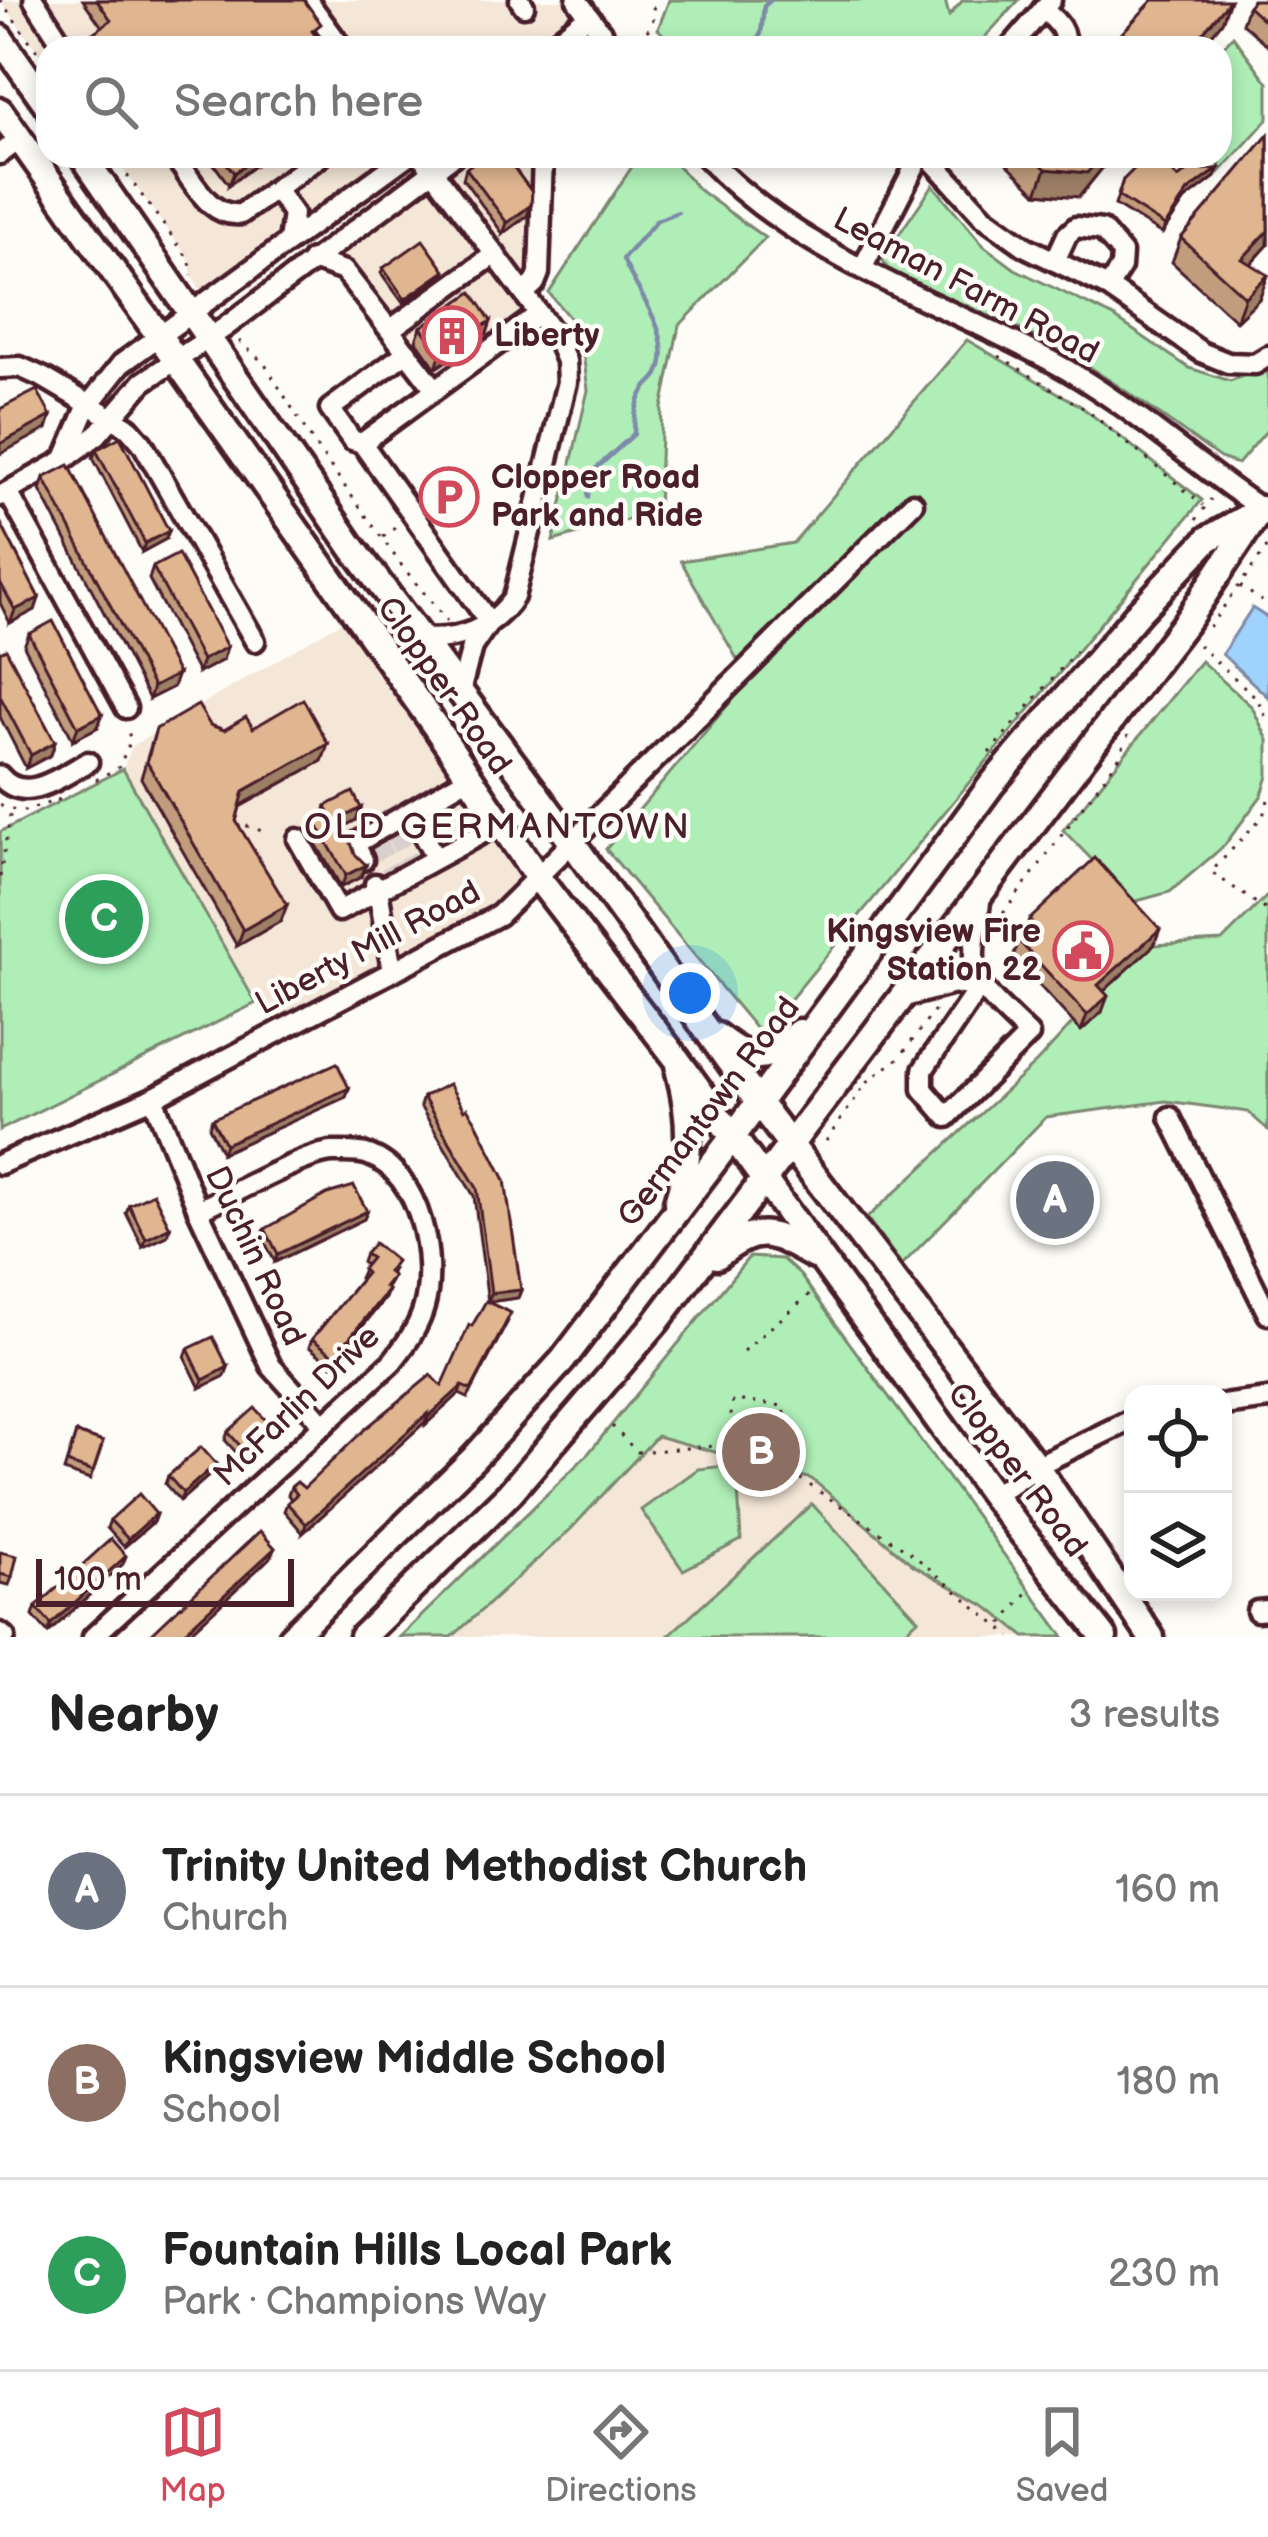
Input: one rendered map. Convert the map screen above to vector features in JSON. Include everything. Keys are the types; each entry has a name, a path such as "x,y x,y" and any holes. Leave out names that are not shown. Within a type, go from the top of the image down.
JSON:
{"main road":[{"path":"0,38 36,89"},
{"name":"Clopper Road","path":"0,111 10,147 177,360 538,878 676,1058 993,1496 1104,1637"},
{"name":"Clopper Road","path":"92,168 198,305 252,406 758,1102 1036,1466 1150,1637"},
{"path":"362,1637 509,1494 696,1272 1188,619 1264,505"},
{"name":"Germantown Road","path":"291,1637 377,1556 563,1360 992,784 1208,539 1264,505"},
{"path":"700,1022 736,1052 754,1058 778,1052 835,997"},
{"path":"671,1220 683,1183 690,1114 676,1058"},
{"path":"696,1272 738,1240 759,1232 779,1236 823,1261"}],"street":[{"path":"34,0 57,36"},
{"path":"307,0 333,36"},
{"path":"1020,36 1047,5 1065,36"},
{"path":"558,36 583,8 606,36"},
{"path":"183,168 215,209 226,215 241,214 305,168"},
{"path":"64,460 104,381 158,334 389,168"},
{"path":"126,708 4,494 64,460 142,382 312,260 421,168"},
{"path":"420,638 450,640 504,612 514,597 567,382 566,361 556,337 431,168"},
{"path":"524,293 539,273 545,168"},
{"name":"Leaman Farm Road","path":"718,168 786,224 1071,373 1264,505"},
{"path":"863,267 917,168"},
{"path":"936,168 984,217 1027,247 1108,286 1201,352 1228,363 1255,364 1268,356"},
{"path":"276,189 293,214 289,241"},
{"path":"1055,261 1076,227 1102,230 1122,253 1121,267 1108,286"},
{"path":"391,329 495,254"},
{"path":"312,260 344,271 435,389"},
{"path":"362,443 538,314"},
{"path":"407,352 330,409 352,440 362,443 489,622"},
{"path":"0,368 32,373 129,428 255,641"},
{"name":"Liberty Mill Road","path":"0,1164 153,1098 499,915 913,503"},
{"path":"460,692 472,647 489,622"},
{"path":"0,776 11,787 28,790 88,762"},
{"path":"363,860 355,844 383,833 469,777"},
{"path":"410,812 435,857"},
{"path":"298,839 339,910 375,884 501,823"},
{"path":"375,884 392,970"},
{"path":"904,997 969,986 1029,1035 946,1117 927,1096 922,1070 969,986 981,895"},
{"name":"Duchin Road","path":"153,1098 198,1210 271,1366 324,1425"},
{"path":"1170,1117 1268,1314"},
{"name":"McFarlin Drive","path":"93,1637 392,1362 414,1333 424,1307 430,1268 423,1224 398,1176 365,1153 326,1152 198,1210"},
{"path":"1232,1404 1268,1400"},
{"path":"993,1496 1036,1466 1124,1423"}],"path":[{"path":"0,0 36,50"},
{"path":"634,36 652,26 654,9 649,0"},
{"path":"122,168 190,260 198,305"},
{"path":"216,333 264,363 315,446 448,622 450,640"},
{"path":"987,350 1088,411 1204,506"},
{"path":"382,538 396,527"},
{"path":"1207,630 1268,546"},
{"path":"1240,586 1268,604"},
{"path":"1196,644 1257,698 1268,722"},
{"path":"245,729 252,714"},
{"path":"990,930 1119,758 1127,736"},
{"path":"1268,800 1263,816 1211,872 1268,911"},
{"path":"0,878 11,808"},
{"path":"234,821 262,831"},
{"path":"826,1141 867,1082 900,1057 939,1005 969,986"},
{"path":"743,1351 816,1289"},
{"path":"612,1426 637,1452 727,1445 734,1400 784,1406 793,1474 910,1553 1011,1637"},
{"path":"1001,1625 1031,1588"}],"shaded area":[{"path":"0,0 577,0 588,16 562,36 36,36 36,50"},
{"path":"122,168 390,168 206,300 192,275 190,260"},
{"path":"437,168 543,168 539,273 524,293 539,314 435,389 359,287 312,260"},
{"path":"353,615 538,878 499,915 275,1032 123,769 132,746"},
{"path":"765,1256 782,1259 800,1275 1064,1637 405,1637 555,1497 750,1262"}],"green space":[{"path":"669,0 945,0 949,16 963,0 1019,0 986,36 665,36 658,29"},
{"path":"1232,37 1268,83 1268,119 1232,159"},
{"path":"631,168 680,168 699,190 765,238 679,326 662,408 658,511 553,541 588,390 580,331 549,293"},
{"path":"933,185 984,246 1015,269 1114,317 1189,368 1230,381 1268,367 1268,429 1238,464 1220,458 1076,359 889,270 882,259"},
{"path":"967,340 1079,405 1202,500 761,1035 606,849 749,680 681,561 793,543"},
{"path":"1201,661 1252,707 1268,740 1268,776 1262,795 1224,846 1170,892 1133,902 1063,830"},
{"path":"123,769 256,1003 0,1130 0,832"},
{"path":"1268,895 1268,1130 1248,1112 1166,1101 1046,1117 902,1265 867,1218 1037,1062 1154,945 1222,941"},
{"path":"749,1257 782,1259 800,1275 1064,1637 1025,1637 989,1608 913,1565 812,1479 657,1436 571,1529 452,1637 400,1637 587,1455"},
{"path":"725,1466 738,1488 741,1540 683,1570 641,1510 698,1469"},
{"path":"812,1504 918,1619 899,1637 667,1637"}],"water":[{"path":"1252,608 1268,618 1268,697 1222,654"}],"building":[{"path":"97,0 304,0 321,24 312,31 316,36 89,36 111,20"},
{"path":"1153,0 1230,0 1200,36 1119,36"},
{"path":"1253,0 1268,0 1268,24 1248,6"},
{"path":"1268,135 1268,231 1242,259 1268,275 1245,297 1181,238"},
{"path":"466,168 514,168 532,192 531,205 507,223"},
{"path":"1045,168 1091,168 1087,173"},
{"path":"1135,168 1169,168 1178,178 1189,170 1218,169 1188,191 1165,226 1118,196 1123,180"},
{"name":"Liberty","path":"423,240 445,271 405,299 383,268"},
{"name":"Liberty","path":"472,292 491,321 440,355 421,327"},
{"path":"37,390 51,416 0,444 0,409"},
{"path":"120,437 169,531 145,543 96,450"},
{"path":"69,465 178,674 153,687 44,478"},
{"path":"0,522 39,598 15,610 0,582"},
{"path":"178,554 227,647 202,660 153,567"},
{"path":"53,621 102,715 78,727 29,634"},
{"path":"6,649 55,742 31,755 0,696 0,652"},
{"path":"303,699 328,744 244,791 236,821 287,905 243,930 147,762 156,729 198,705 210,725 224,730 246,717 253,728"},
{"path":"353,792 361,808 342,818 355,854 366,865 346,875 316,823 330,815 326,806"},
{"name":"Kingsview Fire Station 22","path":"1095,858 1160,929 1098,985 1108,996 1087,1015 1019,941 1035,926 1029,920"},
{"path":"337,1063 349,1088 225,1144 212,1119"},
{"path":"449,1084 475,1120 505,1180 521,1290 491,1293 477,1188 423,1097"},
{"path":"354,1186 367,1211 278,1254 265,1229 327,1194"},
{"path":"153,1193 170,1227 146,1239 129,1205"},
{"path":"374,1243 396,1261 388,1272 393,1276 384,1287 388,1290 335,1356 312,1339 366,1273 362,1269 371,1258 365,1254"},
{"path":"486,1301 511,1313 471,1390 462,1386 428,1417 428,1413 306,1524 287,1503 297,1494 291,1487 297,1482 304,1488 431,1375 442,1386 469,1325"},
{"path":"213,1337 228,1367 203,1380 188,1349"},
{"path":"255,1408 270,1425 243,1449 228,1432"},
{"path":"76,1433 103,1442 93,1472 67,1463"},
{"path":"201,1447 216,1464 183,1493 168,1476"},
{"path":"139,1494 156,1514 128,1539 110,1520"},
{"path":"260,1531 275,1548 179,1637 148,1637"},
{"path":"111,1539 126,1556 51,1624 36,1607"},
{"path":"0,1552 17,1556 12,1577 0,1574"}],"waterway":[{"path":"760,36 764,6 771,0"},
{"path":"588,497 590,474 634,434 639,399 658,374 662,360 658,330 623,259 657,220 678,212"}],"tunnel":[{"path":"394,832 409,862"},
{"path":"377,841 392,870"}],"place":[{"name":"Liberty","path":"452,336"},
{"name":"Clopper Road Park and Ride","path":"449,497"},
{"name":"Fountain Hills Local Park","path":"104,919"},
{"name":"Kingsview Fire Station 22","path":"1083,951"},
{"name":"Trinity United Methodist Church","path":"1055,1200"},
{"name":"Kingsview Middle School","path":"761,1452"}],"district":[{"name":"OLD GERMANTOWN","path":"498,827"}]}
